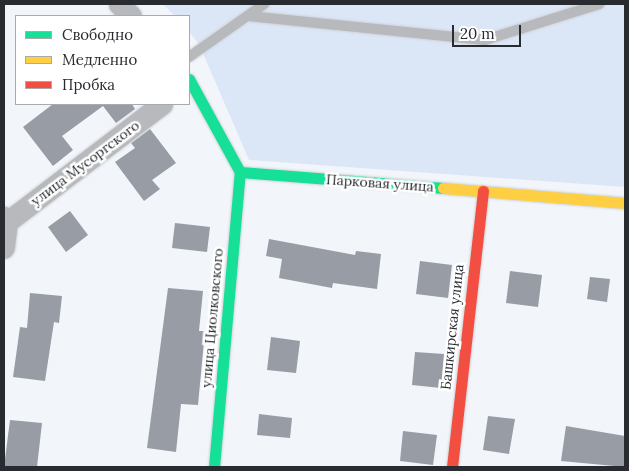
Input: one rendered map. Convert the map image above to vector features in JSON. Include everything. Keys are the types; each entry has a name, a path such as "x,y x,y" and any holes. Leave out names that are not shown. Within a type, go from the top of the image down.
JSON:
{"street":[{"path":"119,4 130,15"},
{"path":"190,81 240,172"},
{"name":"улица Мусоргского","path":"6,219 161,105"},
{"name":"Парковая улица","path":"240,172 625,203"},
{"name":"улица Циолковского","path":"214,467 240,172"},
{"name":"Башкирская улица","path":"452,467 483,191"},
{"path":"4,248 6,219"}],"lane":[{"path":"190,56 264,4"},
{"path":"248,16 485,40 599,4"}],"shaded area":[{"path":"163,4 625,4 625,187 249,160 199,44 190,33 190,15 174,15"}],"building":[{"path":"52,105 133,105 135,109 116,123 103,106 62,136 73,150 53,166 23,127"},
{"path":"150,129 176,163 152,180 160,189 144,201 115,162 135,148 131,143"},
{"path":"70,211 88,235 66,252 48,227"},
{"path":"175,223 210,227 207,252 172,248"},
{"path":"269,239 355,255 356,251 381,254 377,289 333,283 332,288 279,278 282,259 266,256"},
{"path":"420,261 452,265 448,298 416,294"},
{"path":"510,271 542,275 538,307 506,303"},
{"path":"590,277 610,279 607,302 587,299"},
{"path":"168,288 203,291 199,331 205,331 198,405 181,404 176,452 147,448"},
{"path":"30,293 62,296 59,323 54,322 45,381 13,377 20,327 27,328"},
{"path":"271,337 300,341 296,373 267,370"},
{"path":"415,352 444,354 441,388 412,385"},
{"path":"259,414 292,418 290,438 257,435"},
{"path":"488,416 515,419 509,454 483,450"},
{"path":"10,420 42,423 37,467 4,467"},
{"path":"566,426 625,436 625,467 561,461"},
{"path":"403,431 437,435 433,465 400,461"}],"traffic: fast":[{"path":"190,81 240,172 443,188"},
{"path":"214,467 240,172"}],"traffic: slow":[{"path":"443,188 625,203"}],"traffic: jam":[{"path":"452,467 483,191"}]}
